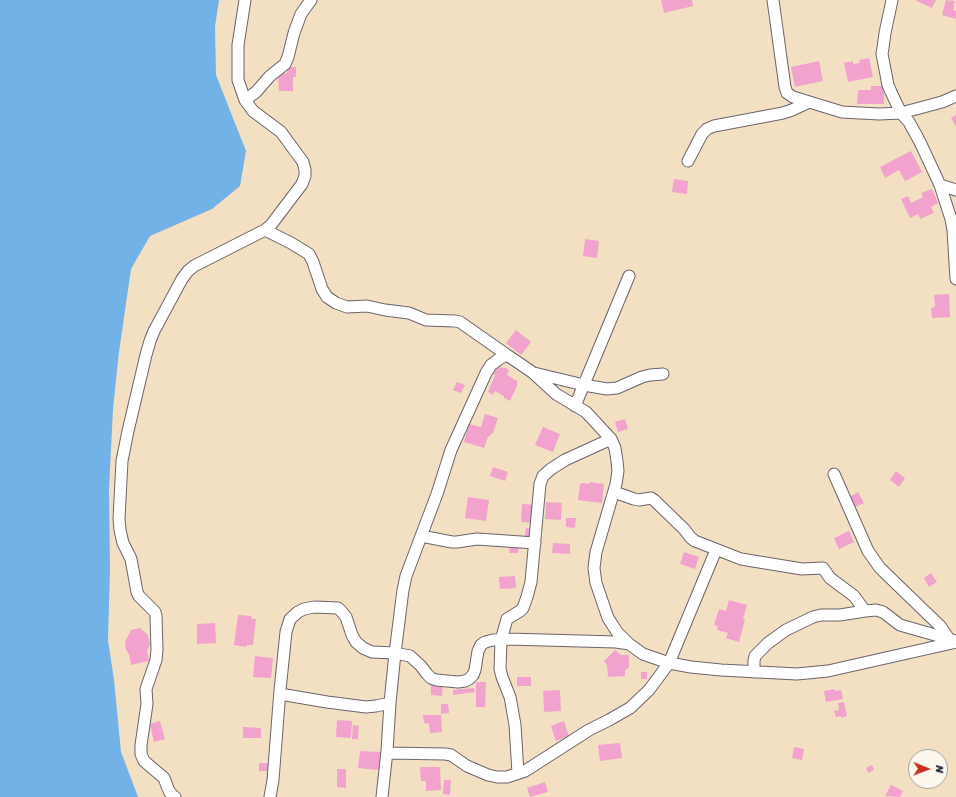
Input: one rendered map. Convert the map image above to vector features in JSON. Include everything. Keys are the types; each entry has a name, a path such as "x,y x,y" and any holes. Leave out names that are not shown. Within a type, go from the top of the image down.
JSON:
{"street":[{"path":"175,797 170,791 164,778 144,761 141,754 141,745 148,704 146,689 156,660 156,616 155,612 137,592 131,559 123,544 119,519 122,461 150,341 182,279 194,266 265,230 271,225 302,184 305,176 303,162 281,132 253,111 245,100 238,80 238,45 245,0"},
{"path":"245,100 256,92 270,76 285,64 301,14 311,0"},
{"path":"773,0 784,81 787,93 793,97 842,112 879,114 901,113 942,102 956,96"},
{"path":"892,0 884,33 882,54 888,85 901,113 914,131 940,185 953,230 956,279"},
{"path":"688,161 702,134 707,129 714,126 783,113 810,102"},
{"path":"940,185 956,190"},
{"path":"265,230 309,254 322,289 327,297 336,303 347,307 367,306 409,313 426,320 460,322 532,372 556,394 586,412 611,439 618,461 618,471 614,492 596,552 594,568 596,583 608,618 617,632 628,644 643,654 669,663 691,667 798,674 856,665 954,641"},
{"path":"575,406 629,276"},
{"path":"382,797 395,653 406,576 437,494 451,450 486,373 491,365 499,358 507,355"},
{"path":"532,372 597,388 617,388 642,377 664,374"},
{"path":"518,773 515,732 510,696 500,669 501,640 507,619 520,611 525,605 531,582 540,484 543,476 565,460 611,439"},
{"path":"834,474 868,551 880,568 954,641"},
{"path":"614,492 634,499 639,500 650,498 654,500 684,529 691,538 716,550 751,561 802,569 823,568 830,578 854,596 865,611"},
{"path":"421,536 452,542 477,539 535,543"},
{"path":"387,753 451,755 468,766 488,775 507,777 525,771 589,730 630,708 649,690 669,663 716,550"},
{"path":"270,797 273,780 286,632 290,619 304,609 314,607 338,608 346,617 356,642 363,648 372,652 395,653 410,656 431,678 436,680 458,682 469,679 475,670 478,651 481,645 485,642 493,640 616,642 628,644"},
{"path":"754,672 755,656 768,643 786,630 813,617 821,615 840,615 876,610 883,612 900,625 954,641"},
{"path":"280,694 366,707 390,703"}],"water":[{"path":"0,0 219,0 215,27 216,75 246,151 240,186 212,209 150,236 131,269 119,352 113,409 109,489 110,569 108,640 114,680 121,752 138,797 0,797"}],"building":[{"path":"661,0 692,0 693,6 664,13"},
{"path":"915,0 936,0 932,8"},
{"path":"946,0 955,1 953,10 956,11 956,19 942,15"},
{"path":"869,58 873,77 848,82 844,63 853,61 853,64 860,63 859,60"},
{"path":"819,61 823,81 795,87 791,67"},
{"path":"287,67 296,67 296,77 293,77 293,91 279,91 278,73 287,73"},
{"path":"871,86 884,86 884,104 857,104 858,90 871,90"},
{"path":"956,115 956,127 951,118"},
{"path":"911,151 922,172 905,181 899,170 885,178 880,167"},
{"path":"674,179 688,181 687,194 672,192"},
{"path":"932,189 938,203 931,207 934,213 920,219 918,214 910,218 901,199 908,196 911,203 923,197 921,193"},
{"path":"585,239 599,241 597,258 583,256"},
{"path":"949,294 950,317 932,318 931,308 935,307 934,295"},
{"path":"516,330 531,342 521,355 506,343"},
{"path":"499,367 509,370 507,375 517,381 517,386 510,401 495,391 493,395 488,392 495,375 493,373"},
{"path":"457,382 465,385 461,393 453,390"},
{"path":"485,414 498,418 493,433 488,437 484,448 464,442 469,424 481,427"},
{"path":"625,419 628,429 618,432 615,422"},
{"path":"543,427 560,434 553,452 535,445"},
{"path":"493,467 508,472 505,481 490,476"},
{"path":"896,471 905,478 899,487 890,480"},
{"path":"590,482 604,484 602,503 578,500 580,484 589,484"},
{"path":"858,492 864,503 853,508 848,498"},
{"path":"468,497 489,500 486,521 465,518"},
{"path":"546,502 562,503 561,520 545,519"},
{"path":"522,504 536,505 535,523 521,522"},
{"path":"566,518 576,518 575,528 566,527"},
{"path":"526,528 534,529 533,538 525,537"},
{"path":"849,531 854,542 839,549 834,538"},
{"path":"553,543 570,544 570,554 552,553"},
{"path":"510,545 519,546 518,553 509,553"},
{"path":"684,552 699,557 695,569 680,564"},
{"path":"931,573 937,582 929,587 924,578"},
{"path":"515,576 516,588 500,589 499,577"},
{"path":"729,600 747,605 743,619 745,620 739,642 726,638 728,633 717,630 718,626 714,625 719,609 726,611"},
{"path":"238,615 251,616 252,619 256,619 253,645 247,645 246,647 234,645"},
{"path":"215,623 216,643 197,644 197,624"},
{"path":"140,628 148,635 150,645 147,651 149,661 131,665 125,642 131,630"},
{"path":"615,650 621,655 629,655 629,668 625,670 625,676 608,677 607,665 604,661"},
{"path":"255,656 273,658 271,678 253,677"},
{"path":"641,672 647,672 647,679 641,679"},
{"path":"517,677 531,677 531,686 517,686"},
{"path":"431,682 443,682 442,696 431,695"},
{"path":"476,682 486,682 485,707 476,707"},
{"path":"474,688 475,692 453,695 453,690"},
{"path":"835,689 835,691 841,690 843,699 826,702 824,691"},
{"path":"560,690 561,711 544,712 543,691"},
{"path":"844,702 847,716 841,718 841,716 836,717 834,711 839,710 838,703"},
{"path":"441,704 448,704 449,713 441,714"},
{"path":"423,715 441,715 442,732 430,733 429,724 424,723"},
{"path":"337,720 352,721 351,738 336,737"},
{"path":"160,721 165,739 154,742 150,724"},
{"path":"564,721 569,736 556,741 551,726"},
{"path":"353,725 359,726 358,739 352,739"},
{"path":"243,727 261,728 261,738 243,738"},
{"path":"620,743 622,758 600,761 598,745"},
{"path":"794,747 804,749 802,760 792,758"},
{"path":"360,751 380,752 379,770 358,768"},
{"path":"259,763 271,763 271,771 259,771"},
{"path":"872,765 874,770 868,773 866,768"},
{"path":"420,767 440,767 441,790 426,791 426,781 421,781"},
{"path":"337,769 346,769 346,788 337,787"},
{"path":"444,780 451,780 450,795 443,794"},
{"path":"545,782 548,792 530,797 527,788"},
{"path":"891,785 903,791 900,797 885,796"}]}
